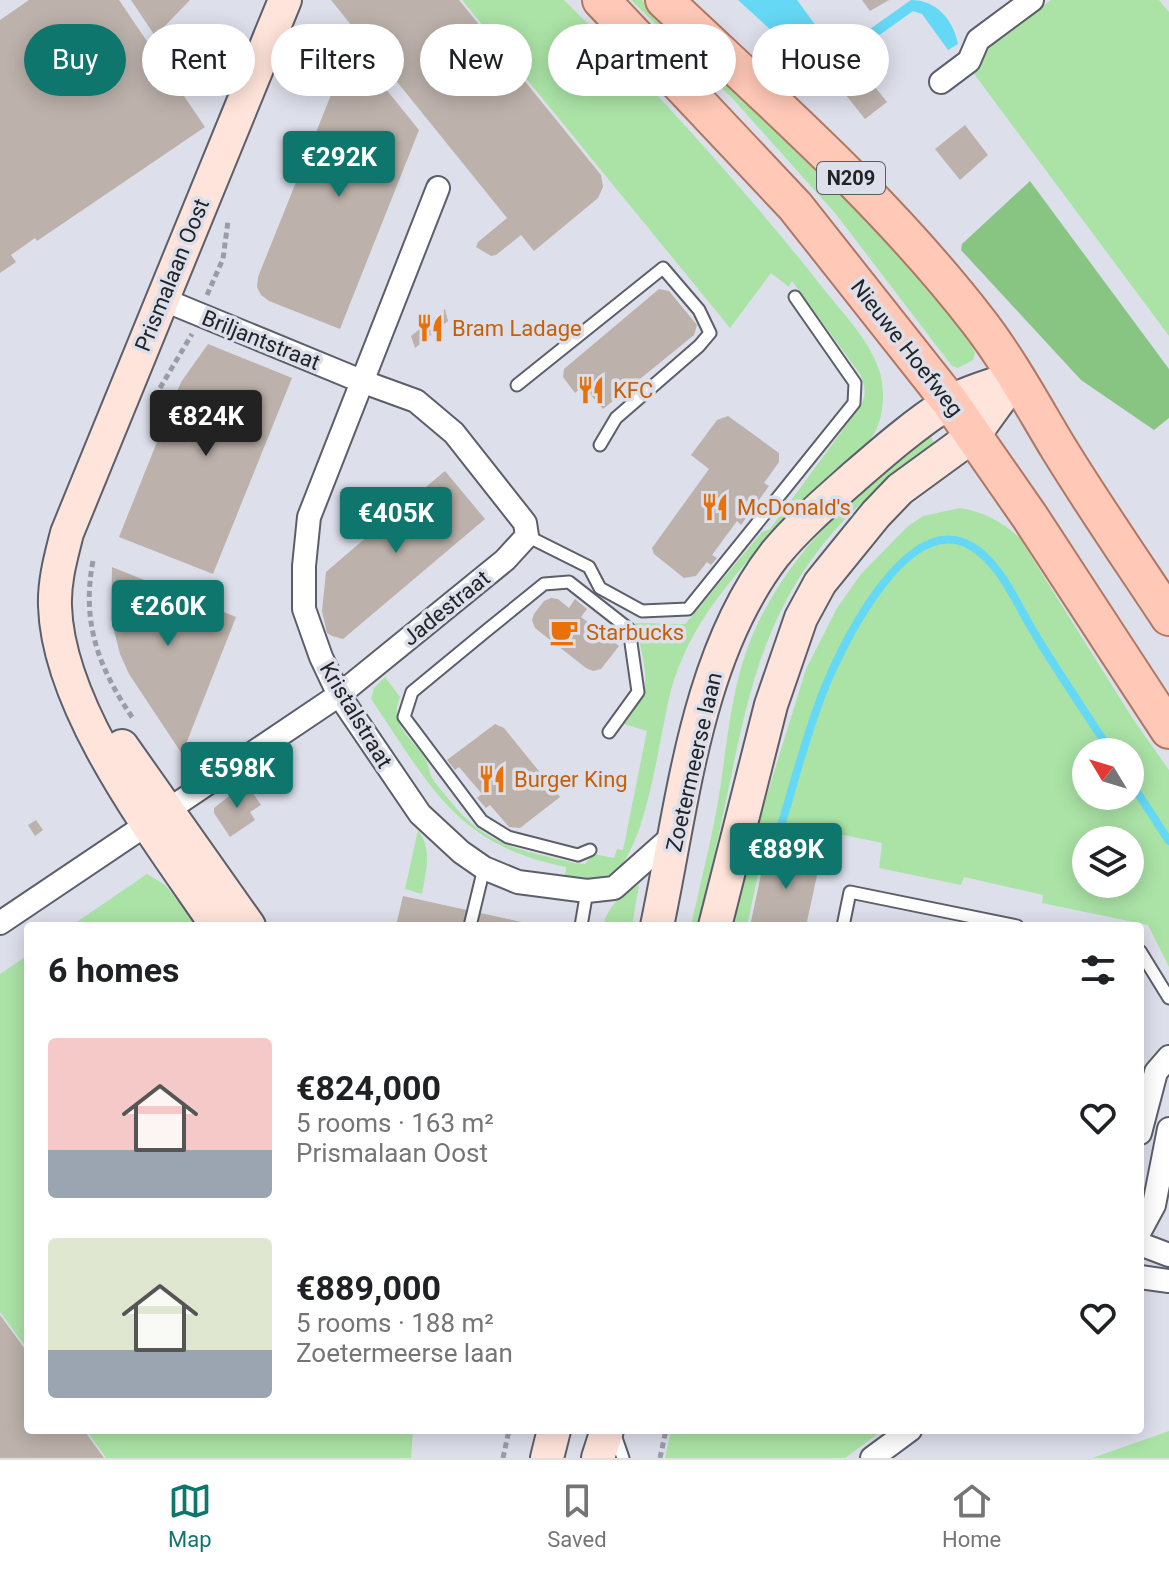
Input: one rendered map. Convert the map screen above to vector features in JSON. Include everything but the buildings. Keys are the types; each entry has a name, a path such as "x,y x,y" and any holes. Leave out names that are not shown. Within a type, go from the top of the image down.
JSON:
{"main road":[{"name":"Nieuwe Hoefweg","path":"601,0 795,206 950,402 1169,730"},
{"name":"N209","path":"664,0 838,164 910,239 979,322 1169,617"}],"street":[{"name":"Prismalaan Oost","path":"215,922 124,748 75,692 60,645 55,605 58,569 67,533 285,0"},
{"path":"941,82 969,61 978,40 1023,3"},
{"name":"Kristalstraat","path":"438,188 309,517 304,609 321,657 339,695 420,814 461,852 484,868 518,882 587,891 614,888 677,832"},
{"name":"Briljantstraat","path":"162,299 361,381"},
{"name":"Zoetermeerse laan","path":"658,922 707,692 723,644 737,615 775,555 824,503 877,457 950,402 1016,377"},
{"path":"716,922 771,705 801,618 820,583 900,489 974,435 1016,377"},
{"path":"361,381 416,401 446,425 525,523 527,536"},
{"name":"Jadestraat","path":"0,923 339,695 505,560 527,536"},
{"name":"Prismalaan Oost","path":"157,816 246,922"},
{"path":"1144,1118 1156,1072 1169,1057"},
{"path":"1144,1224 1154,1205 1169,1129"},
{"path":"1144,1246 1169,1255"},
{"path":"1144,1278 1169,1281"},
{"path":"547,1458 553,1434"},
{"path":"598,1458 608,1434"},
{"path":"872,1458 905,1434"}],"lane":[{"path":"517,385 663,268 699,310 710,333 616,418 600,445"},
{"path":"527,536 589,567 600,588 642,611 688,609 854,403 855,383 795,297"},
{"path":"590,850 578,855 508,837 482,821 404,717 412,692 486,631 544,584 569,582 629,629 638,692 609,732"},
{"path":"471,922 484,868"},
{"path":"582,922 587,891"},
{"path":"844,922 850,892 997,922"},
{"path":"1144,957 1169,998"},
{"path":"612,1434 623,1458"}],"path":[{"name":"Prismalaan Oost","path":"155,397 189,342 223,259 228,217"},
{"path":"95,549 89,583 91,624 100,663 142,731"},
{"path":"503,1458 508,1434"},
{"path":"660,1458 665,1434"}],"green space":[{"path":"462,0 564,0 588,24 548,24 548,96 657,96 762,213 847,318 876,361 882,380 882,411 869,441 783,523 722,592 697,629 671,690 651,788 635,840 625,860 613,873 602,877 565,877 566,867 528,857 497,844 471,827 429,784 371,699 374,688 385,677 400,697 397,716 400,723 426,760 432,778 464,817 478,828 522,850 575,863 585,864 594,854 614,858 617,849 623,850 647,731 624,724 640,699 645,681 638,632 634,625 685,624 762,532 770,529 861,405 864,386 860,374 792,281 789,287 771,273 730,328 532,86 532,24 482,24"},
{"path":"631,0 642,0 667,24 656,24"},
{"path":"1051,0 1159,0 1169,12 1169,336 972,71 987,47"},
{"path":"736,91 885,235 966,331 975,353 973,360 958,368 952,366 835,213 730,96 736,96"},
{"path":"1030,181 1169,369 1169,418 1154,430 1081,380 961,250 962,244"},
{"path":"930,436 934,442 870,495 827,540 796,582 769,636 736,751 700,922 692,922 714,823 735,691 753,634 786,575 806,549 828,523"},
{"path":"960,508 992,518 1019,537 1133,719 1169,770 1169,967 1144,922 1042,903 1043,895 964,877 961,885 879,868 882,843 829,832 823,854 787,846 760,865 748,922 732,922 754,837 806,669 837,608 861,574 908,526 923,516"},
{"path":"418,830 427,853 422,894 405,889"},
{"path":"147,874 165,885 195,922 77,922"},
{"path":"639,885 633,922 604,922 608,912 626,892"},
{"path":"24,958 24,1345 0,1312 0,974"},
{"path":"1169,1431 1169,1458 1092,1458"},
{"path":"89,1434 413,1434 411,1458 106,1458"},
{"path":"670,1434 878,1434 845,1458 665,1458"}],"water":[{"path":"738,0 797,0 815,24 764,24"},
{"path":"911,0 920,1 936,7 948,19 958,44 948,50 922,14 913,11 889,28 889,24 877,24"}],"waterway":[{"path":"779,832 818,705 847,641 882,586 902,562 924,546 947,540 971,546 991,563 1102,738"},
{"path":"1144,803 1169,841"}],"place":[{"name":"Bram Ladage","path":"430,328"},
{"name":"KFC","path":"591,390"},
{"name":"McDonald's","path":"715,507"},
{"name":"Starbucks","path":"564,632"},
{"name":"Burger King","path":"492,779"}]}
